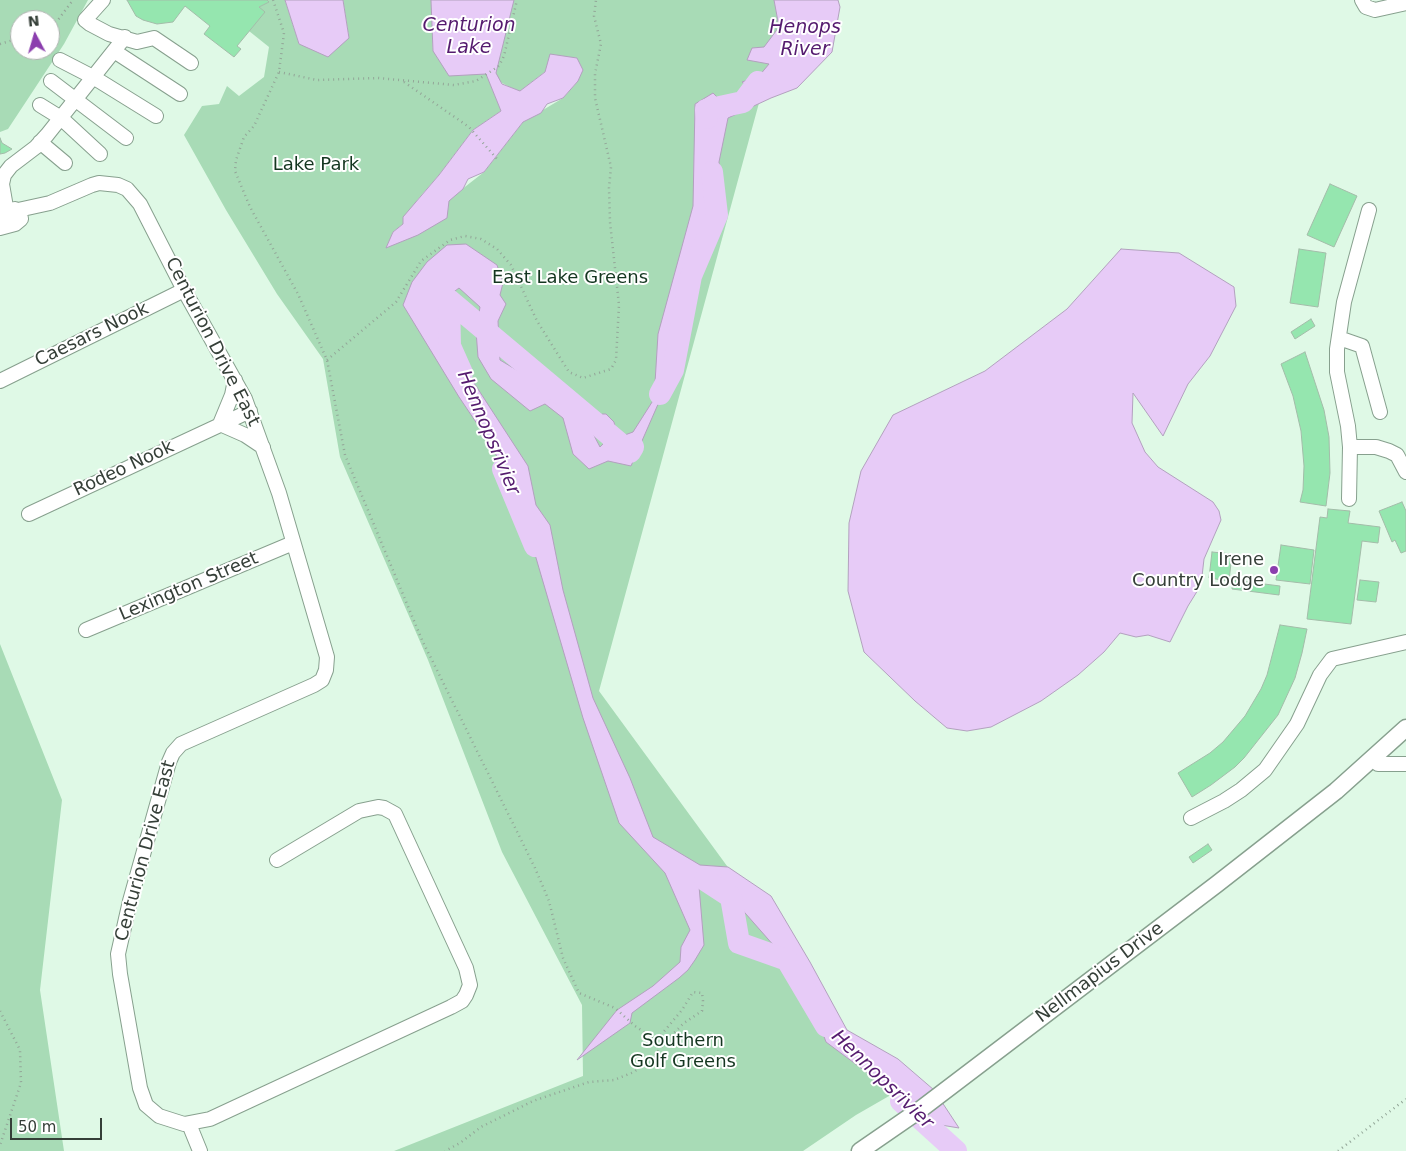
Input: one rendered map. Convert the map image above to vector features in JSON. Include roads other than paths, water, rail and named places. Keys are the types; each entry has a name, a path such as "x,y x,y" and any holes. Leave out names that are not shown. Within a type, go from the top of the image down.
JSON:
{"main road":[{"name":"Nellmapius Drive","path":"860,1151 947,1089 1218,884 1336,791 1406,728"},
{"name":"Nellmapius Drive","path":"1336,791 1359,778 1406,742"}],"street":[{"path":"103,0 85,20 90,24 109,34 125,37 137,42 154,38 191,64"},
{"path":"1362,0 1366,7 1375,10 1406,3"},
{"path":"10,217 2,184 4,175 11,166 40,142 76,100 125,37"},
{"path":"114,51 180,94"},
{"path":"60,60 93,77 156,116"},
{"path":"52,82 126,138"},
{"path":"40,104 61,118 100,154"},
{"path":"40,142 65,163"},
{"name":"Centurion Drive East","path":"10,217 99,184 113,184 127,189 140,204 184,290 236,380 250,411 279,493 326,653 326,670 322,680 314,686 181,744 173,753 165,773 119,944 118,954 140,1088 146,1106 159,1116 189,1124 210,1119 452,1007 462,1001 468,990 469,979 466,968 395,814 378,807 358,811 277,860"},
{"path":"1349,499 1350,447 1348,426 1337,372 1339,338 1344,302 1369,210"},
{"name":"Caesars Nook","path":"0,380 184,290"},
{"path":"1339,338 1362,346 1380,412"},
{"path":"236,380 220,424 245,435 263,447"},
{"name":"Rodeo Nook","path":"29,514 250,411"},
{"path":"1350,447 1376,447 1389,451 1397,455 1406,472"},
{"name":"Lexington Street","path":"86,630 293,543"},
{"path":"1191,818 1230,797 1265,770 1297,724 1320,675 1332,659 1406,642"},
{"path":"1378,764 1406,764"},
{"path":"189,1124 200,1151"}],"water":[{"path":"285,0 343,0 349,38 328,57 299,44"},
{"name":"Centurion Lake","path":"431,0 514,0 496,73 502,84 520,91 545,72 550,54 577,58 583,70 578,81 563,98 547,104 541,113 523,122 484,172 468,179 463,189 449,201 447,218 418,235 386,248 393,232 403,224 403,217 439,175 473,130 501,111 486,74 449,76 433,51"},
{"name":"Henops River","path":"774,0 838,0 840,7 832,52 797,88 728,118 719,162 721,187 708,222 683,317 673,370 631,466 608,461 589,469 573,454 563,418 545,404 530,411 491,379 478,357 476,331 480,307 459,288 447,297 450,346 528,466 536,505 550,525 563,590 593,698 630,778 653,837 700,865 728,867 771,896 847,1030 898,1059 934,1090 959,1128 917,1121 881,1083 826,1042 811,1001 790,964 731,897 699,886 704,945 688,970 632,1013 630,1023 577,1060 617,1010 653,986 680,962 681,947 690,930 665,873 619,823 583,718 524,517 515,496 492,446 459,397 403,305 412,282 427,262 447,245 466,244 497,265 503,283 500,295 506,304 498,321 500,360 520,372 555,384 572,400 587,407 579,416 587,422 600,447 611,436 611,428 602,422 602,414 606,414 614,422 616,431 622,436 633,432 654,399 658,334 693,206 695,104 713,93 725,105 743,101 747,86 742,82 759,76 769,64 747,60 752,48 764,47 779,27"},
{"path":"1121,249 1179,253 1234,287 1236,306 1210,356 1188,384 1163,436 1133,393 1132,423 1145,452 1158,467 1213,502 1219,511 1221,520 1204,559 1201,585 1170,642 1148,635 1136,637 1120,633 1104,652 1078,675 1041,701 991,727 967,731 947,728 915,701 864,652 848,591 849,523 861,471 893,415 985,371 1067,309"}],"waterway":[{"name":"Hennopsrivier","path":"707,118 706,110 743,102 758,82"},
{"name":"Hennopsrivier","path":"660,394 673,370 691,276 717,215 712,172"},
{"name":"Hennopsrivier","path":"462,373 450,346 449,300 630,452 633,447"},
{"name":"Hennopsrivier","path":"503,469 535,546"},
{"name":"Hennopsrivier","path":"705,880 731,897 739,943 787,960 826,1026"},
{"name":"Hennopsrivier","path":"901,1101 956,1151"}],"place":[{"name":"Irene Country Lodge","path":"1274,570"}],"park label":[{"name":"Lake Park","path":"316,165"},
{"name":"East Lake Greens","path":"570,278"},
{"name":"Southern Golf Greens","path":"683,1051"}]}
